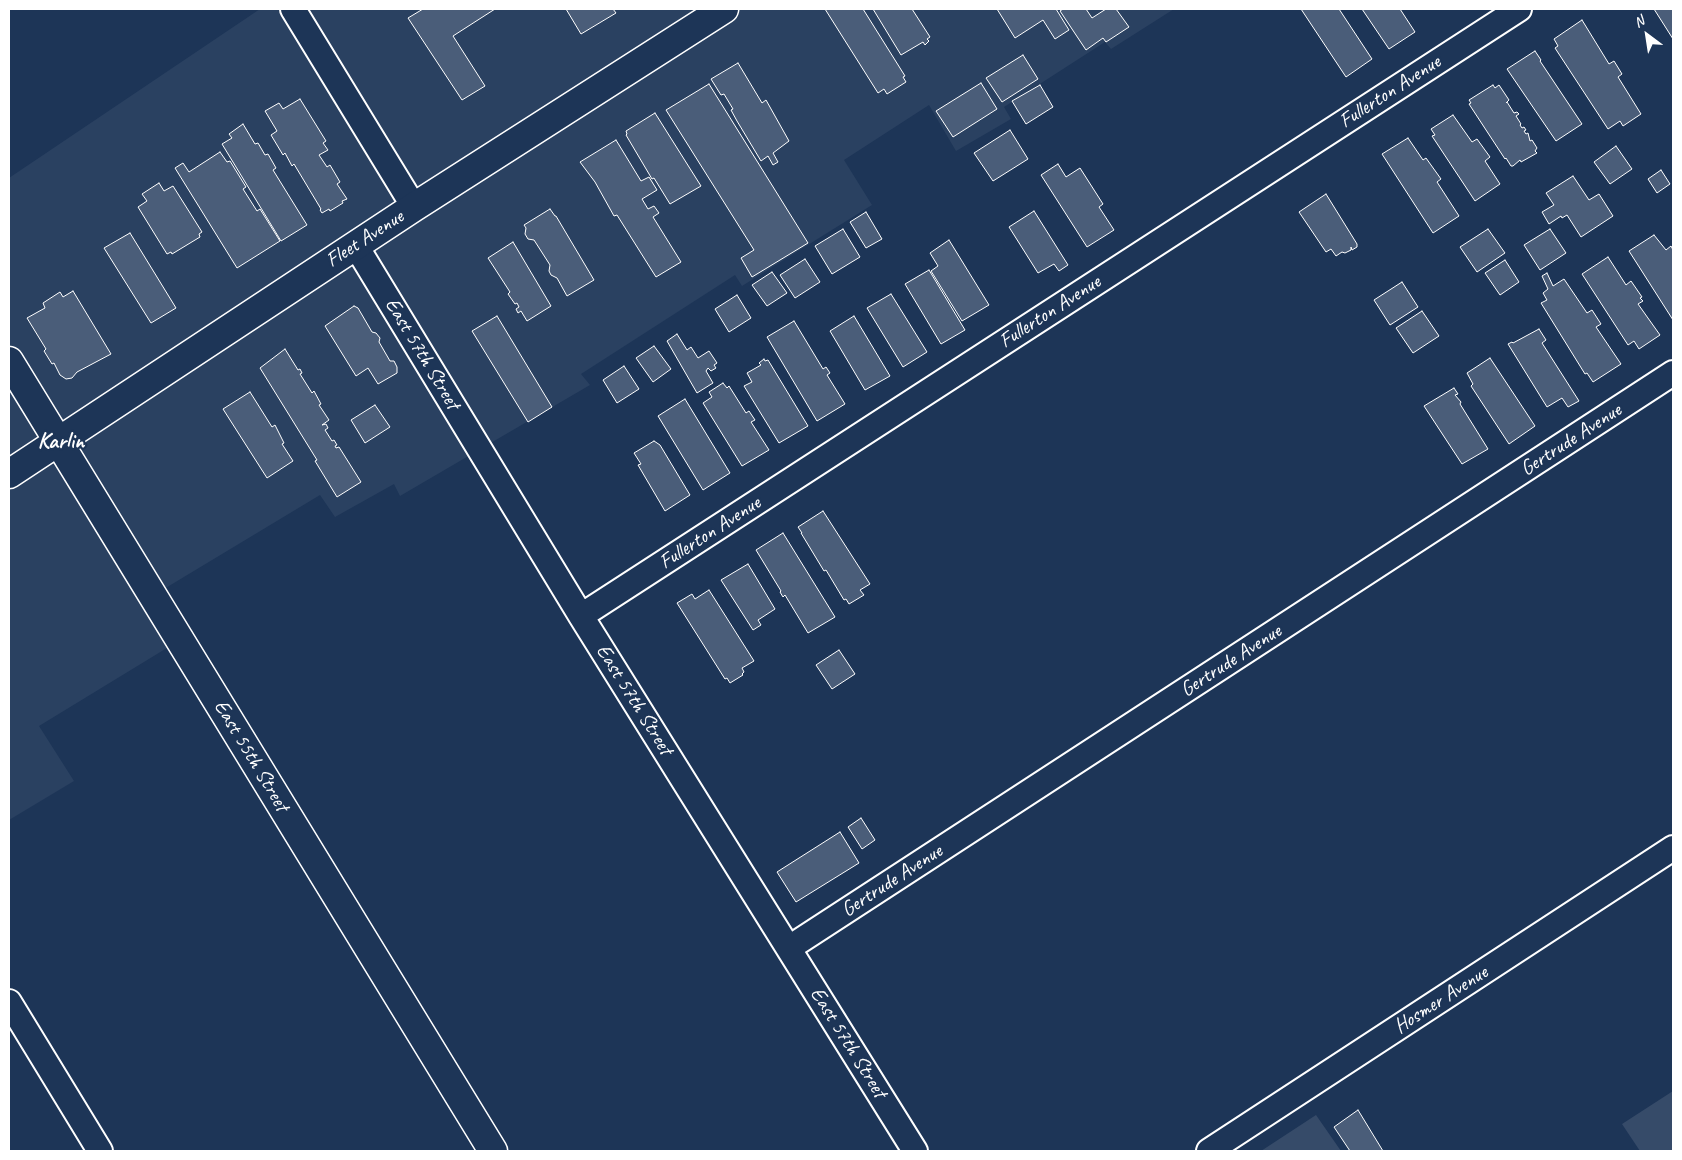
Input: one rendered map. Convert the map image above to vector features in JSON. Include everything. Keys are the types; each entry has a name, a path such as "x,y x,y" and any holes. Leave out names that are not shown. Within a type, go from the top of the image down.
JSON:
{"street":[{"path":"294,9 414,207"},
{"name":"Fleet Avenue","path":"9,474 414,207 724,9"},
{"name":"Fullerton Avenue","path":"582,616 1519,9"},
{"name":"East 57th Street","path":"356,246 582,616 915,1151"},
{"name":"East 55th Street","path":"9,361 493,1151"},
{"name":"Gertrude Avenue","path":"789,948 1673,374"},
{"name":"Hosmer Avenue","path":"1209,1151 1673,848"},
{"path":"9,1002 100,1151"}],"shaded area":[{"path":"260,9 1174,9 1111,49 1105,42 1004,107 1011,119 956,151 929,105 844,160 872,205 742,286 735,275 581,374 590,385 400,496 394,484 335,517 320,495 154,595 180,640 39,726 74,781 9,820 9,178"},
{"path":"1673,1091 1673,1151 1640,1151 1622,1124"},
{"path":"1316,1115 1341,1151 1261,1151"}],"building":[{"path":"423,9 495,9 453,36 485,86 462,100 408,18"},
{"path":"566,9 613,9 616,13 581,34"},
{"path":"825,9 863,9 905,76 903,77 906,82 887,94 884,89 878,93"},
{"path":"873,9 912,9 930,37 927,39 929,41 925,45 923,42 901,55"},
{"path":"997,9 1056,9 1069,30 1055,39 1043,20 1015,38"},
{"path":"1063,9 1086,9 1092,18 1106,9 1116,9 1129,27 1106,42 1103,38 1086,50 1060,11"},
{"path":"1301,9 1339,9 1372,59 1346,77"},
{"path":"1362,9 1400,9 1415,32 1389,49"},
{"path":"1654,9 1673,9 1673,39"},
{"path":"1582,20 1609,64 1614,61 1622,74 1618,77 1641,114 1623,126 1620,121 1608,129 1555,48 1558,46 1554,39"},
{"path":"1535,51 1582,124 1556,141 1507,69"},
{"path":"1023,55 1038,79 1002,102 986,78"},
{"path":"738,63 762,103 766,100 789,141 773,153 778,162 773,165 768,156 761,161 737,121 731,110 733,109 724,94 721,95 711,79"},
{"path":"981,83 997,109 953,137 936,111"},
{"path":"709,84 808,243 752,277 741,258 754,250 666,110"},
{"path":"1040,85 1053,107 1026,124 1012,101"},
{"path":"1493,85 1495,88 1499,85 1509,100 1507,102 1514,113 1517,112 1519,114 1516,116 1520,125 1522,128 1524,127 1526,130 1524,131 1526,134 1528,133 1530,141 1532,140 1537,148 1535,151 1537,153 1521,162 1520,160 1513,166 1505,159 1469,104 1471,103 1469,100"},
{"path":"300,99 326,141 323,143 328,150 319,155 327,167 330,165 340,182 337,184 347,199 330,211 329,209 322,213 294,164 292,166 285,153 283,155 271,135 277,131 265,111 279,103 283,109"},
{"path":"655,113 701,186 670,204 654,178 652,179 626,135 626,131"},
{"path":"1453,115 1472,142 1477,139 1490,157 1485,161 1500,184 1475,201 1432,136 1435,135 1431,129"},
{"path":"243,124 255,144 258,143 265,155 268,154 276,168 273,170 307,225 281,241 222,144 232,138 229,134"},
{"path":"1010,130 1028,159 993,181 974,153"},
{"path":"1408,138 1423,160 1426,158 1441,179 1437,182 1459,216 1433,233 1382,154"},
{"path":"616,140 641,181 649,177 657,190 642,199 648,209 654,206 659,213 653,217 681,262 656,277 617,215 614,216 595,182 580,162"},
{"path":"1616,146 1632,169 1610,184 1594,162"},
{"path":"220,152 227,162 230,161 246,187 243,189 257,211 260,209 280,241 237,268 175,168 183,163 189,172"},
{"path":"1058,164 1066,177 1080,168 1103,204 1099,207 1114,230 1087,247 1041,175"},
{"path":"1661,170 1670,184 1657,193 1648,179"},
{"path":"1573,176 1589,200 1599,194 1613,216 1581,237 1567,215 1562,218 1561,216 1549,224 1542,212 1554,205 1546,193"},
{"path":"159,183 164,191 173,186 202,232 199,234 200,237 172,254 171,252 167,254 138,207 147,201 142,194"},
{"path":"1326,194 1357,244 1357,247 1352,250 1351,247 1351,250 1336,256 1331,249 1326,252 1299,212"},
{"path":"550,209 594,280 567,296 557,278 551,275 549,271 550,265 534,240 528,239 525,234 526,228 524,225"},
{"path":"1034,211 1068,265 1059,271 1054,264 1038,273 1009,227"},
{"path":"866,212 882,239 866,248 850,222"},
{"path":"843,229 860,257 832,274 815,246"},
{"path":"1488,229 1505,253 1477,272 1460,247"},
{"path":"1550,229 1566,253 1540,270 1524,245"},
{"path":"130,233 176,308 151,323 104,248"},
{"path":"1654,235 1666,250 1671,246 1673,250 1673,320 1629,251"},
{"path":"949,240 989,305 962,321 931,271 938,266 930,253"},
{"path":"513,242 551,306 527,321 521,311 518,313 516,309 519,307 517,303 515,304 508,294 510,292 488,258"},
{"path":"1608,257 1626,285 1631,281 1642,297 1640,298 1643,301 1638,304 1660,335 1639,349 1634,341 1628,345 1582,274"},
{"path":"805,259 820,282 795,298 780,275"},
{"path":"1505,260 1519,282 1500,295 1485,273"},
{"path":"929,270 965,330 941,344 905,284"},
{"path":"772,272 787,293 767,306 752,285"},
{"path":"1547,273 1553,286 1564,279 1587,313 1592,310 1601,324 1596,327 1621,364 1593,382 1587,373 1585,374 1541,303 1547,300 1543,293 1548,289 1542,276"},
{"path":"1402,282 1418,307 1390,325 1374,300"},
{"path":"73,291 111,354 77,372 72,378 66,379 60,375 54,363 52,364 44,351 46,349 27,318 45,308 43,303 60,292 63,297"},
{"path":"891,294 927,352 903,367 867,308"},
{"path":"737,295 751,318 729,332 715,309"},
{"path":"354,306 358,308 372,332 376,333 380,338 379,342 390,361 394,361 397,367 397,373 378,384 368,368 356,376 325,326"},
{"path":"1422,311 1439,336 1413,353 1396,328"},
{"path":"497,316 552,407 528,422 472,331"},
{"path":"854,316 890,376 865,390 830,331"},
{"path":"794,321 823,369 826,367 830,373 827,375 845,404 817,421 767,337"},
{"path":"1539,329 1546,340 1542,343 1579,401 1568,407 1562,398 1547,407 1508,344"},
{"path":"677,334 687,350 691,347 698,358 709,351 717,363 714,365 716,368 711,371 708,368 706,371 713,383 697,393 667,341"},
{"path":"654,346 671,369 653,382 636,358"},
{"path":"285,349 298,370 300,369 302,373 300,374 312,393 314,391 321,404 319,405 329,420 322,425 326,424 328,428 325,430 332,441 334,440 337,445 335,446 336,448 339,447 361,482 337,497 315,461 317,460 260,368"},
{"path":"1490,358 1535,426 1509,444 1471,386 1473,384 1467,373"},
{"path":"764,359 765,361 768,360 808,426 779,443 744,386 752,382 747,373 761,365 759,363"},
{"path":"624,366 639,389 617,403 603,380"},
{"path":"723,383 727,388 729,386 746,413 749,411 755,420 751,422 769,450 742,466 703,403 712,397 709,392"},
{"path":"1454,388 1458,394 1455,395 1461,402 1460,404 1488,449 1462,464 1424,406"},
{"path":"250,392 272,427 275,425 284,443 282,444 293,461 267,478 223,409"},
{"path":"685,399 730,473 703,490 658,416"},
{"path":"375,405 390,427 365,443 351,420"},
{"path":"654,441 660,445 690,495 665,511 638,465 641,464 634,453"},
{"path":"823,511 870,584 860,590 864,595 849,604 846,599 844,600 826,570 824,571 798,527"},
{"path":"783,533 835,617 808,633 785,595 783,597 756,550"},
{"path":"748,564 775,609 758,620 761,625 753,630 721,580"},
{"path":"709,590 754,661 742,668 743,675 730,683 727,678 725,679 677,603 692,594 695,599"},
{"path":"839,650 855,674 832,689 816,665"},
{"path":"861,818 875,840 862,849 848,827"},
{"path":"840,832 859,863 796,902 777,872"},
{"path":"1358,1110 1383,1151 1350,1151 1334,1127"}],"district":[{"name":"Karlin","path":"61,442"}]}
